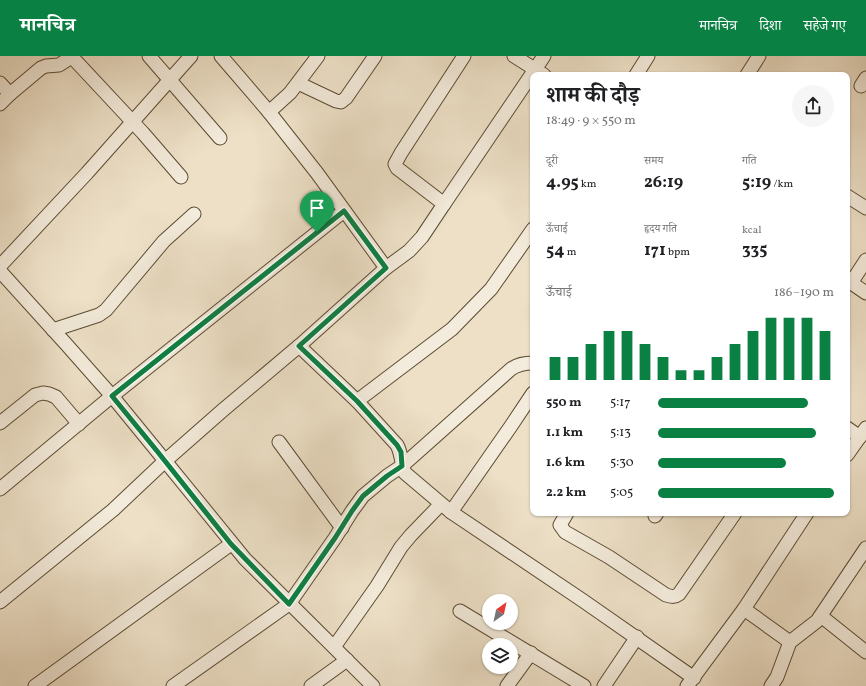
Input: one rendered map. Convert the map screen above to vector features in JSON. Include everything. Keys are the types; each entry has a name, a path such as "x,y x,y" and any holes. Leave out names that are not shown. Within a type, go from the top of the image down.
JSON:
{"street":[{"path":"0,104 41,68 59,65 72,56 181,177"},
{"path":"149,56 220,138"},
{"path":"0,266 133,122 191,56"},
{"path":"221,56 270,112 386,268"},
{"path":"270,112 290,93 318,56"},
{"path":"298,83 341,102 346,98 375,56"},
{"path":"444,204 397,168 395,164 464,56"},
{"path":"514,56 539,72 544,56"},
{"path":"638,72 648,56"},
{"path":"749,72 760,56"},
{"path":"0,83 10,94"},
{"path":"0,602 113,510 165,461 299,346 386,268 417,243 530,85"},
{"path":"850,198 866,208"},
{"path":"0,489 112,396 344,211"},
{"path":"53,330 99,315 106,310 164,241 194,214"},
{"path":"357,401 452,329 492,289 530,233"},
{"path":"850,280 866,260"},
{"path":"0,271 112,396 231,544 289,604 373,686"},
{"path":"850,282 866,293"},
{"path":"299,346 357,401 397,445 401,452 402,466 405,473 411,479 446,508 637,637 691,682 744,609 805,516"},
{"path":"173,686 289,604 363,496 387,476 402,466 517,365 530,363"},
{"path":"0,423 35,395 42,393 56,397 79,424"},
{"path":"334,647 377,586 401,547 411,535 446,508 511,426 530,398"},
{"path":"850,429 863,432 850,451"},
{"path":"278,442 342,528"},
{"path":"565,516 560,525 565,532 609,557 666,595 676,597 733,516"},
{"path":"35,686 231,544"},
{"path":"771,686 777,677 790,642 821,616 866,548"},
{"path":"744,609 790,642"},
{"path":"460,611 584,686"},
{"path":"821,616 866,652"},
{"path":"604,686 637,637"},
{"path":"507,686 531,653"},
{"path":"311,686 347,660"}],"route":[{"path":"344,211 386,268 299,346 357,401 397,445 401,452 402,466 377,483 363,496 289,604 231,544 112,396 317,232 344,211"}]}
